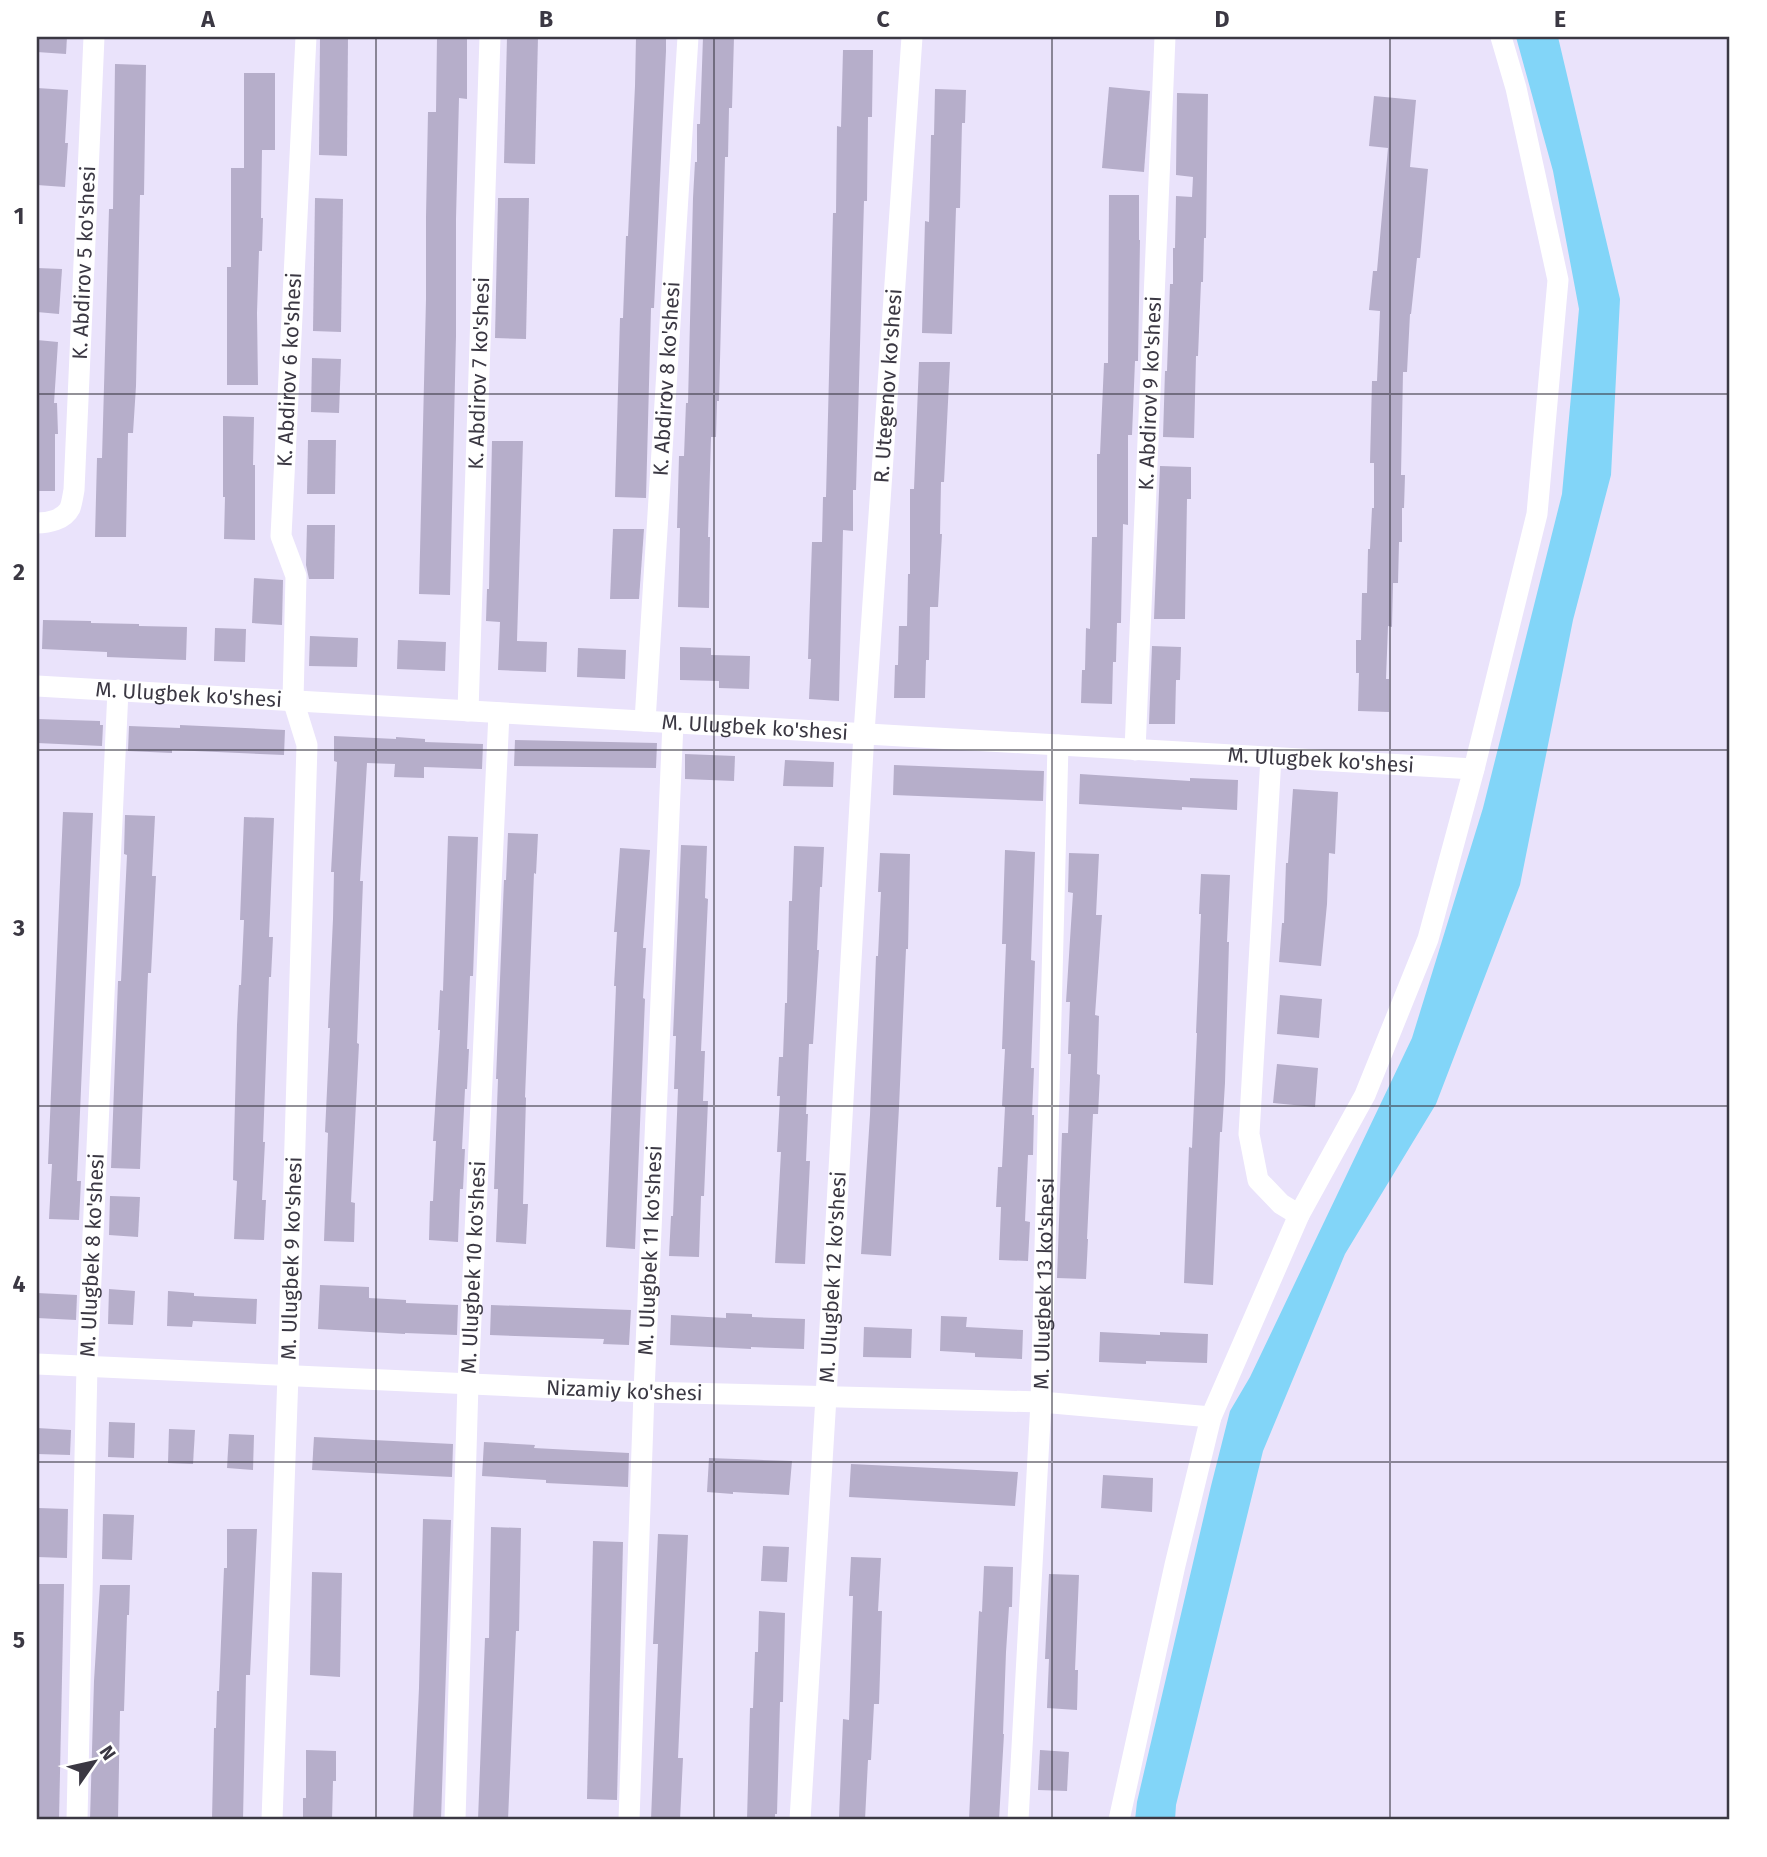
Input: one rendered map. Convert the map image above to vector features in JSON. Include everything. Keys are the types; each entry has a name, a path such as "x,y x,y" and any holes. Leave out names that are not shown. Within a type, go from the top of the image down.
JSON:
{"street":[{"name":"K. Abdirov 5 ko'shesi","path":"37,523 64,516 70,508 74,490 94,37"},
{"name":"K. Abdirov 6 ko'shesi","path":"293,700 296,576 281,536 306,37"},
{"name":"K. Abdirov 7 ko'shesi","path":"468,711 490,37"},
{"name":"K. Abdirov 8 ko'shesi","path":"645,721 688,37"},
{"name":"R. Utegenov ko'shesi","path":"864,733 912,37"},
{"name":"K. Abdirov 9 ko'shesi","path":"1135,750 1166,37"},
{"path":"1119,1820 1175,1565 1211,1417 1298,1215 1365,1095 1428,939 1474,769 1537,514 1558,280 1516,88 1502,37"},
{"name":"M. Ulugbek ko'shesi","path":"37,686 1474,769"},
{"name":"M. Ulugbek 8 ko'shesi","path":"77,1820 87,1366 118,690"},
{"name":"M. Ulugbek 9 ko'shesi","path":"272,1820 307,745 293,700"},
{"name":"M. Ulugbek 10 ko'shesi","path":"455,1820 468,1384 499,713"},
{"name":"M. Ulugbek 11 ko'shesi","path":"629,1820 644,1392 673,723"},
{"name":"M. Ulugbek 12 ko'shesi","path":"800,1820 864,733"},
{"name":"M. Ulugbek 13 ko'shesi","path":"1018,1820 1041,1402 1058,745"},
{"path":"1271,757 1249,1134 1258,1180 1281,1204 1298,1215"},
{"name":"Nizamiy ko'shesi","path":"37,1364 644,1392 1041,1402 1211,1417"}],"water":[{"path":"1516,37 1558,37 1620,299 1611,475 1573,620 1520,885 1436,1104 1345,1254 1263,1451 1176,1805 1175,1820 1135,1820 1137,1802 1230,1411 1250,1377 1412,1038 1483,808 1562,494 1579,309 1553,171"}],"building":[{"path":"37,37 67,37 66,54 37,52"},
{"path":"320,37 348,37 347,156 319,155"},
{"path":"437,37 467,37 467,99 459,98 450,595 419,594 428,112 436,112"},
{"path":"507,37 538,37 535,164 504,163"},
{"path":"636,37 666,37 654,308 651,308 646,498 615,497 620,318 623,318 628,236"},
{"path":"703,37 734,37 732,108 729,108 728,157 725,157 719,401 716,437 711,437 709,608 678,607 680,528 677,528 679,456 684,456 688,403 693,198 697,124 700,124"},
{"path":"843,50 873,50 872,117 868,117 867,201 864,201 856,490 853,490 853,531 843,530 839,701 809,699 811,659 808,659 812,542 822,542 823,497 826,497 833,213 836,213 837,126 841,127"},
{"path":"115,64 146,65 136,386 133,433 128,433 126,537 95,537 97,458 102,458 109,209 113,209"},
{"path":"244,73 275,73 275,150 262,150 262,251 259,251 257,313 258,385 227,385 227,267 231,267 231,168 244,168"},
{"path":"1109,87 1150,91 1144,172 1102,168"},
{"path":"37,88 68,90 65,187 37,185"},
{"path":"935,89 966,90 965,123 962,123 960,208 956,208 952,334 922,333 925,221 929,222"},
{"path":"1177,93 1208,94 1206,238 1196,356 1194,438 1163,437 1176,196 1192,197 1193,177 1176,175"},
{"path":"1374,96 1416,100 1410,167 1428,169 1420,258 1417,258 1410,314 1407,372 1403,372 1401,475 1405,475 1404,508 1402,542 1399,542 1398,583 1393,583 1392,627 1388,626 1386,679 1389,679 1389,712 1358,711 1359,673 1356,673 1356,640 1361,640 1362,593 1367,593 1368,549 1374,508 1374,463 1370,463 1372,381 1377,381 1380,311 1369,310 1373,271 1377,271 1388,148 1369,146"},
{"path":"1109,195 1139,195 1140,240 1138,361 1135,361 1132,435 1128,435 1128,525 1123,524 1121,623 1117,623 1112,704 1081,703 1086,628 1090,629 1092,537 1097,537 1097,454 1100,454 1104,363 1108,363"},
{"path":"315,198 343,199 341,332 313,331"},
{"path":"498,198 529,198 526,339 495,338"},
{"path":"37,268 62,269 59,314 37,312"},
{"path":"37,340 58,342 54,403 57,403 58,434 55,434 55,491 37,491"},
{"path":"312,358 341,359 339,413 311,412"},
{"path":"919,362 950,362 944,482 941,482 942,534 938,607 930,607 925,698 894,698 899,626 907,626 910,489 914,489"},
{"path":"223,416 254,417 255,540 224,539"},
{"path":"308,440 336,440 335,494 307,494"},
{"path":"492,441 523,441 517,641 547,642 546,672 498,670 500,622 486,621"},
{"path":"1160,466 1191,467 1191,499 1187,499 1185,619 1154,619"},
{"path":"307,525 335,525 334,579 309,579 306,565"},
{"path":"613,529 644,529 639,599 610,599"},
{"path":"254,578 283,580 282,625 252,623"},
{"path":"43,620 187,627 186,660 107,657 107,652 42,649"},
{"path":"215,628 246,629 245,662 214,661"},
{"path":"310,636 358,638 357,667 309,666"},
{"path":"398,640 446,642 445,671 397,669"},
{"path":"1152,646 1181,647 1180,680 1176,680 1175,724 1149,724"},
{"path":"680,647 711,648 711,655 750,656 749,689 719,688 719,681 680,680"},
{"path":"578,648 626,650 625,679 577,677"},
{"path":"37,719 100,721 100,725 103,725 102,746 37,743"},
{"path":"180,725 285,730 284,755 172,750 172,753 128,751 129,726 180,728"},
{"path":"334,736 396,737 425,739 425,742 483,744 482,769 424,767 424,778 394,777 395,764 367,763 360,881 363,881 359,1044 351,1202 355,1203 354,1242 324,1241 334,872 331,872 337,762 334,761"},
{"path":"515,740 657,743 656,768 514,766"},
{"path":"685,754 735,756 734,781 685,779"},
{"path":"785,760 834,762 833,787 783,786"},
{"path":"894,765 1044,771 1043,801 893,795"},
{"path":"1080,774 1190,781 1190,778 1238,780 1237,810 1079,804"},
{"path":"1293,789 1338,792 1335,854 1329,853 1321,966 1279,962"},
{"path":"63,812 93,813 77,1181 81,1181 79,1220 49,1219 52,1164 48,1164"},
{"path":"125,815 155,816 152,876 156,876 151,973 148,973 140,1169 111,1168 118,981 121,981 127,855 124,854"},
{"path":"244,817 274,818 269,937 273,937 263,1142 262,1200 266,1200 264,1240 234,1239 237,1181 233,1180 237,1025 244,920 240,920"},
{"path":"508,833 538,834 525,1097 523,1204 528,1204 526,1244 496,1242 496,1079"},
{"path":"448,836 478,837 473,976 470,976 469,1049 462,1149 465,1149 458,1242 429,1240 436,1141 433,1141 440,990 443,991"},
{"path":"681,845 707,846 705,898 708,899 701,1051 705,1051 703,1101 708,1101 699,1257 669,1256 678,1089 674,1089 676,1036 673,1036"},
{"path":"794,846 824,847 813,1044 809,1044 806,1161 810,1161 805,1264 775,1263 781,1152 777,1152 780,1096 777,1096 779,1057 783,1057 787,1003 789,901 792,901"},
{"path":"620,848 650,850 643,948 646,948 645,999 635,1249 606,1247 616,986 617,932 614,932"},
{"path":"1005,850 1035,852 1031,960 1035,961 1031,1068 1034,1068 1033,1155 1028,1155 1025,1221 1030,1222 1028,1261 999,1260 1001,1207 996,1207 998,1167 1002,1167 1005,1107 1002,1106 1005,1049 1002,1049 1006,944 1002,944"},
{"path":"880,853 910,854 908,949 891,1256 861,1254 878,956"},
{"path":"1069,853 1099,854 1096,915 1102,915 1095,1015 1099,1016 1097,1074 1100,1075 1098,1114 1093,1114 1086,1279 1057,1278 1062,1133 1068,1133 1071,1054 1068,1054 1070,1002 1066,1002 1073,893 1068,892"},
{"path":"1201,874 1230,875 1225,1083 1213,1285 1184,1283 1197,1033"},
{"path":"1280,995 1322,999 1319,1038 1277,1034"},
{"path":"1277,1064 1318,1068 1315,1107 1273,1103"},
{"path":"110,1196 140,1197 138,1237 109,1235"},
{"path":"320,1285 369,1287 369,1298 458,1305 457,1335 318,1329"},
{"path":"109,1289 135,1291 133,1325 108,1324"},
{"path":"168,1291 194,1293 194,1296 257,1299 256,1324 193,1321 192,1327 167,1326"},
{"path":"37,1293 77,1295 76,1320 37,1318"},
{"path":"491,1305 631,1310 629,1345 603,1344 604,1339 490,1335"},
{"path":"726,1313 805,1319 804,1349 670,1345 671,1315 726,1318"},
{"path":"941,1316 967,1317 966,1327 1023,1330 1022,1359 975,1357 975,1353 940,1351"},
{"path":"864,1327 912,1329 911,1358 863,1357"},
{"path":"1100,1332 1208,1334 1207,1363 1099,1362"},
{"path":"109,1422 135,1423 134,1458 108,1457"},
{"path":"37,1428 71,1430 70,1455 37,1454"},
{"path":"169,1429 195,1430 193,1464 168,1463"},
{"path":"229,1434 254,1435 253,1470 227,1468"},
{"path":"314,1437 453,1444 452,1477 312,1470"},
{"path":"484,1442 535,1445 534,1448 629,1453 628,1487 546,1483 546,1480 482,1476"},
{"path":"709,1458 792,1461 789,1495 707,1492"},
{"path":"851,1464 1018,1472 1015,1506 849,1497"},
{"path":"1103,1475 1153,1478 1152,1512 1101,1508"},
{"path":"38,1508 68,1509 67,1558 37,1557"},
{"path":"103,1514 134,1515 132,1560 102,1559"},
{"path":"423,1519 451,1520 441,1820 413,1820"},
{"path":"491,1527 521,1528 519,1631 516,1631 508,1820 478,1820 485,1638 489,1638"},
{"path":"227,1529 257,1529 250,1675 246,1675 243,1820 212,1820 214,1728 219,1691"},
{"path":"658,1534 688,1535 678,1758 683,1758 680,1820 651,1820 658,1644 653,1644"},
{"path":"593,1541 623,1542 617,1800 587,1799"},
{"path":"763,1546 789,1547 787,1582 761,1581"},
{"path":"851,1557 881,1558 878,1611 882,1611 879,1704 874,1704 865,1820 839,1818 843,1719 849,1720 853,1596 849,1596"},
{"path":"984,1566 1013,1567 1012,1607 1009,1607 1006,1652 999,1820 969,1820 979,1611 982,1612"},
{"path":"312,1572 342,1573 340,1677 310,1675"},
{"path":"1049,1574 1079,1575 1075,1670 1078,1670 1077,1710 1047,1708 1049,1659 1045,1659"},
{"path":"37,1584 64,1584 59,1820 37,1820"},
{"path":"100,1585 130,1585 124,1711 120,1711 118,1820 90,1820"},
{"path":"759,1611 785,1613 783,1702 780,1702 775,1820 747,1820 750,1708 753,1708"},
{"path":"306,1750 336,1751 332,1820 303,1820"},
{"path":"1040,1750 1069,1752 1067,1791 1038,1790"}]}
